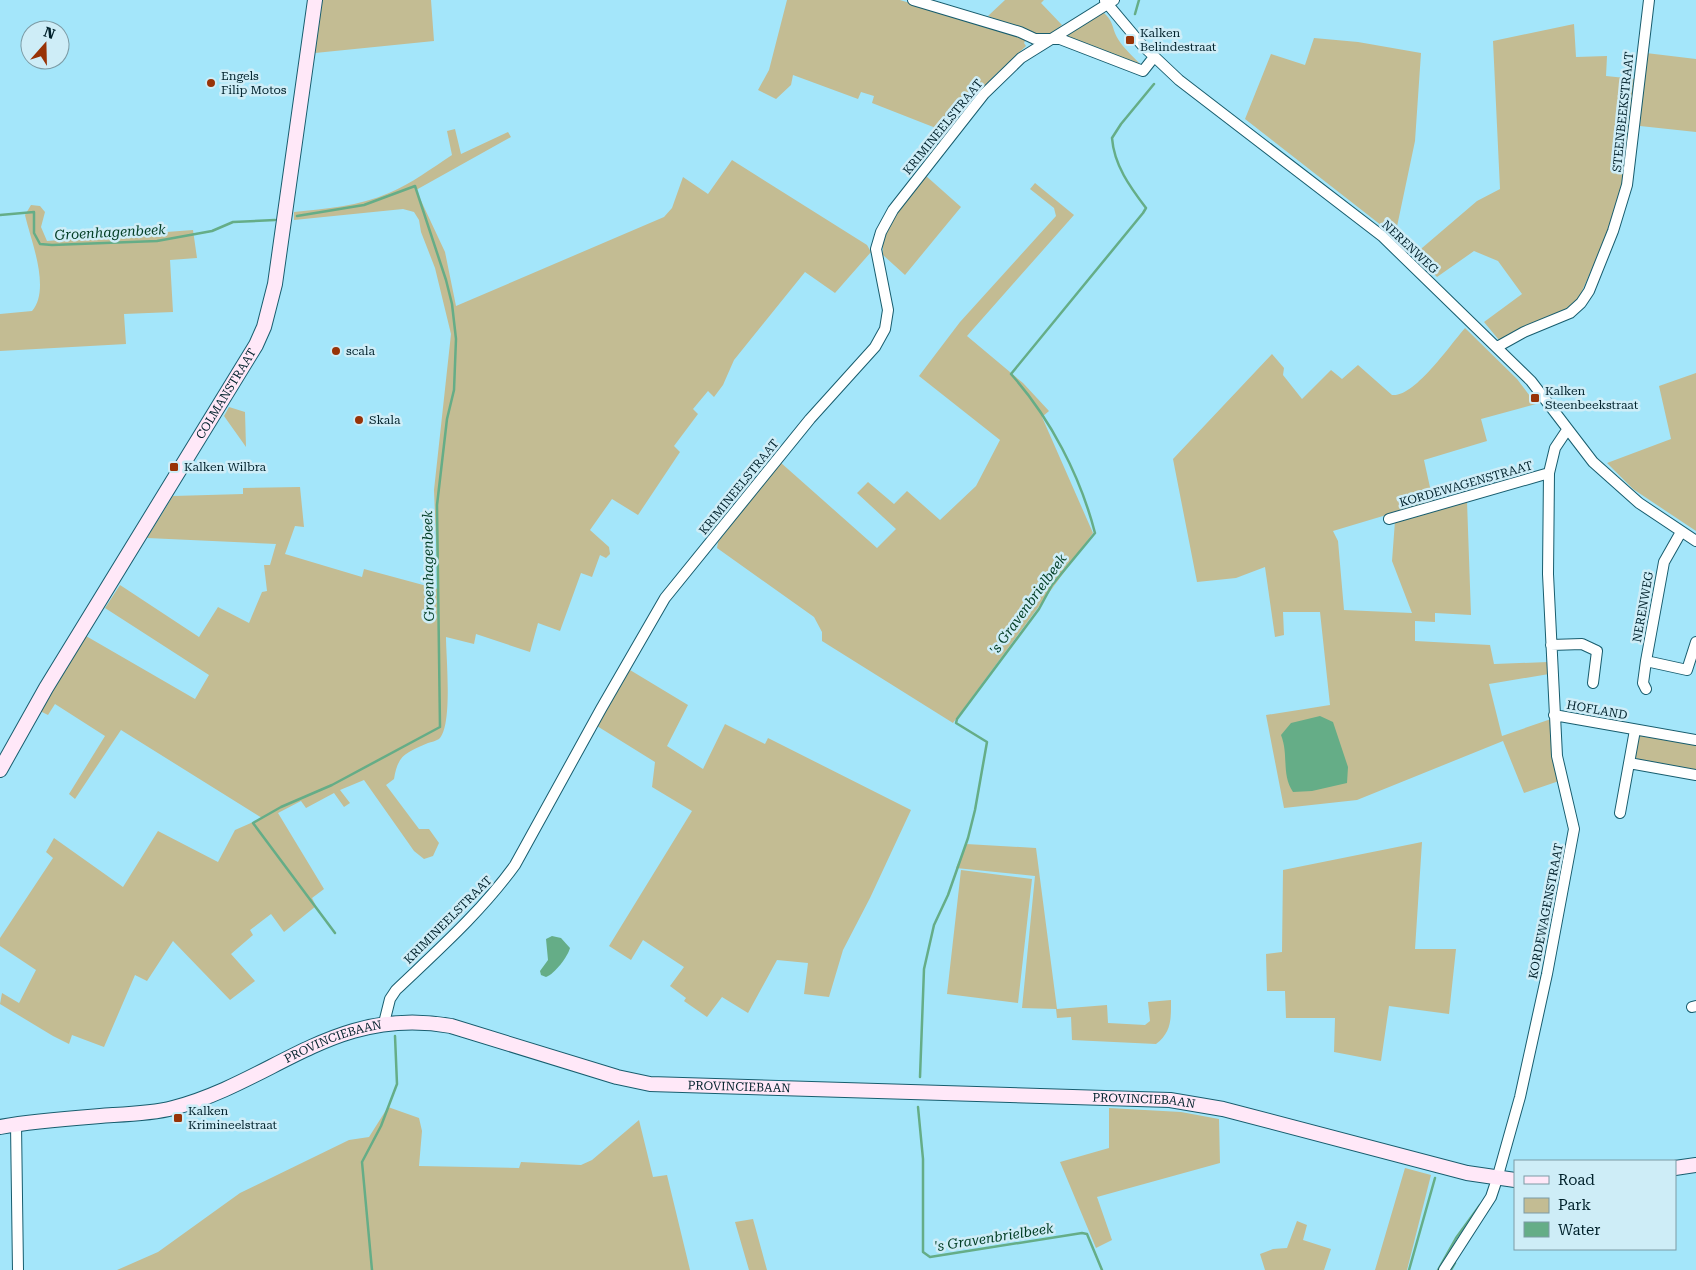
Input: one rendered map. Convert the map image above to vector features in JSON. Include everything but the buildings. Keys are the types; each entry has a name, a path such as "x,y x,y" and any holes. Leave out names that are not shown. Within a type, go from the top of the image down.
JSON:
{"main road":[{"name":"COLMANSTRAAT","path":"0,770 46,688 230,389 264,328 275,284 315,0"},
{"name":"PROVINCIEBAAN","path":"0,1127 170,1109 209,1097 336,1035 384,1023 428,1022 451,1026 617,1077 676,1087 1123,1098 1199,1104 1497,1179 1514,1180"},
{"path":"1676,1168 1696,1165"}],"street":[{"path":"913,0 1020,32 1036,39 1046,41 1060,40 1143,71 1154,57"},
{"name":"STEENBEEKSTRAAT","path":"1497,347 1524,332 1570,313 1581,303 1589,291 1613,231 1628,185 1649,0"},
{"name":"KRIMINEELSTRAAT","path":"384,1023 390,999 396,990 467,922 498,888 515,865 601,708 665,598 810,419 875,347 885,329 888,310 876,249 881,232 893,210 984,94 1020,58 1109,2"},
{"name":"NERENWEG","path":"1109,2 1154,57 1179,80 1382,236 1531,381 1567,430 1608,477 1639,503 1696,541"},
{"name":"KORDEWAGENSTRAAT","path":"1444,1270 1491,1197 1497,1179 1520,1097 1547,974 1574,829 1557,756 1548,574 1549,472 1555,448 1567,430"},
{"name":"KORDEWAGENSTRAAT","path":"1389,518 1549,472"},
{"name":"NERENWEG","path":"1646,688 1643,684 1646,662 1664,562 1681,532"},
{"name":"NERENWEG","path":"1646,662 1687,670 1696,642"},
{"path":"1551,645 1582,644 1598,650 1593,684"},
{"name":"HOFLAND","path":"1554,715 1696,740"},
{"name":"HOFLAND","path":"1620,813 1635,730"},
{"path":"1629,763 1696,774"},
{"path":"16,1124 18,1270"}],"green space":[{"path":"322,0 431,0 434,41 315,53"},
{"path":"787,0 900,0 1026,39 1024,43 1026,46 992,78 946,132 872,103 874,96 861,92 858,99 793,75 791,85 776,99 758,90 769,70"},
{"path":"1005,0 1044,0 1041,3 1062,25 1045,38 988,16"},
{"path":"1103,12 1111,22 1120,43 1142,66 1059,37"},
{"path":"1574,24 1576,57 1607,56 1606,76 1635,79 1626,171 1608,232 1579,298 1566,309 1499,340 1484,322 1522,294 1498,261 1474,251 1437,277 1415,254 1477,201 1500,189 1493,41"},
{"path":"1314,38 1358,42 1421,53 1415,141 1395,236 1245,119 1271,54 1305,65"},
{"path":"1646,53 1696,59 1696,132 1640,126"},
{"path":"455,129 461,154 508,132 511,137 416,190 445,252 456,306 664,217 672,208 683,177 708,194 732,160 867,245 871,252 835,293 805,272 734,360 723,385 714,397 708,391 693,409 698,414 674,446 680,452 638,515 612,499 590,530 609,547 610,554 606,558 600,555 592,577 581,573 560,631 538,623 530,652 476,634 474,644 446,637 447,706 443,732 439,739 404,755 398,764 394,779 386,785 419,829 429,829 439,843 433,856 424,859 414,851 364,780 340,790 350,803 344,807 334,793 306,808 301,801 278,813 324,889 312,898 316,906 284,932 271,914 250,930 253,935 231,954 255,981 230,1000 173,941 147,981 135,975 104,1047 72,1035 69,1044 0,1004 2,993 19,1003 36,970 0,946 0,938 53,858 46,852 54,838 123,887 158,831 218,862 235,830 262,818 121,730 75,799 69,794 105,736 55,704 48,715 40,711 86,636 195,699 209,675 105,608 120,585 199,637 218,607 249,623 262,592 267,591 264,565 270,565 276,544 147,538 173,496 243,494 243,488 300,487 304,527 295,526 285,554 362,577 364,569 438,589 434,490 451,334 435,268 421,232 419,220 414,212 403,209 294,220 294,212 354,204 378,197 405,185 452,155 447,131"},
{"path":"925,175 961,207 905,275 883,255 883,244 896,212"},
{"path":"1035,183 1074,215 967,336 1023,383 1049,411 1042,417 1093,533 953,723 822,641 822,632 814,617 717,548 718,542 780,462 877,548 896,529 857,493 868,482 894,504 907,491 940,520 976,486 1000,440 919,376 960,322 1056,216 1054,208 1030,189"},
{"path":"31,205 40,206 45,212 41,227 47,241 193,230 197,258 170,260 173,312 124,314 126,344 0,351 0,314 32,311 40,290 38,264 25,215"},
{"path":"1465,328 1517,379 1536,404 1481,419 1487,441 1424,460 1433,501 1333,531 1338,541 1344,610 1412,613 1392,561 1395,521 1467,501 1471,615 1435,613 1435,622 1415,621 1415,641 1490,645 1494,664 1548,662 1549,674 1489,684 1502,736 1551,719 1559,781 1524,793 1503,741 1357,800 1284,808 1266,715 1330,705 1320,612 1283,612 1284,635 1275,637 1265,567 1236,578 1197,582 1173,459 1272,354 1284,368 1283,375 1302,399 1331,370 1342,379 1358,365 1392,395 1401,394 1421,380"},
{"path":"1696,373 1696,531 1633,489 1607,463 1671,439 1659,386"},
{"path":"229,407 245,412 246,447 224,416"},
{"path":"630,670 688,705 667,746 703,769 725,724 765,744 768,738 911,810 870,898 843,950 829,997 804,994 808,963 777,960 748,1013 722,997 707,1017 684,1001 686,998 670,986 684,967 643,940 631,960 609,946 692,811 652,787 655,762 597,726"},
{"path":"1644,733 1696,744 1696,771 1634,758 1639,735"},
{"path":"1422,842 1415,949 1456,949 1449,1014 1389,1006 1381,1061 1334,1052 1335,1018 1286,1018 1285,991 1267,991 1266,954 1282,952 1283,870"},
{"path":"966,844 1036,848 1057,1009 1107,1005 1108,1023 1145,1025 1150,1021 1148,1002 1171,1000 1168,1030 1156,1044 1072,1040 1071,1017 1057,1018 1056,1009 1022,1008 1035,876 956,868"},
{"path":"961,870 1032,879 1018,1003 947,994"},
{"path":"388,1107 419,1118 422,1131 419,1166 519,1168 521,1162 581,1165 592,1160 639,1120 653,1177 667,1175 690,1270 117,1270 158,1252 240,1193 349,1140 369,1137"},
{"path":"1109,1108 1181,1112 1219,1119 1220,1163 1097,1197 1112,1240 1096,1248 1060,1162 1109,1148"},
{"path":"1405,1168 1431,1175 1407,1270 1375,1270"},
{"path":"753,1219 767,1270 749,1270 735,1222"},
{"path":"1297,1221 1307,1225 1303,1240 1331,1249 1324,1270 1265,1270 1260,1254 1273,1249 1287,1248"}],"water":[{"path":"1320,716 1333,722 1348,767 1347,783 1312,791 1293,792 1287,778 1285,750 1281,735 1291,723"},
{"path":"552,936 561,938 570,948 561,964 546,977 541,975 540,971 548,960 546,939"}],"waterway":[{"name":"'s Gravenbrielbeek","path":"1135,14 1139,0"},
{"name":"'s Gravenbrielbeek","path":"920,1077 924,969 934,925 948,895 968,838 987,742 956,723 957,719 1039,609 1052,585 1095,533 1081,490 1062,448 1038,409 1011,374 1146,208 1119,166 1112,138 1154,84"},
{"name":"Groenhagenbeek","path":"297,216 364,205 415,186 446,280 452,304 456,339 454,390 447,419 437,505 440,727 332,785 281,807 253,823 335,933"},
{"name":"Groenhagenbeek","path":"0,215 34,212 34,233 40,244 52,245 157,241 212,231 233,222 275,220"},
{"name":"Groenhagenbeek","path":"372,1270 362,1162 381,1126 397,1084 395,1036"},
{"name":"'s Gravenbrielbeek","path":"918,1107 923,1159 923,1252 930,1257 1082,1233 1087,1234 1102,1270"},
{"path":"1409,1270 1435,1178"},
{"path":"1438,1270 1456,1238 1480,1205"},
{"path":"1451,1270 1455,1263"}],"place":[{"name":"Kalken Belindestraat","path":"1130,40"},
{"name":"Engels Filip Motos","path":"211,83"},
{"name":"scala","path":"336,351"},
{"name":"Kalken Steenbeekstraat","path":"1535,398"},
{"name":"Skala","path":"359,420"},
{"name":"Kalken Wilbra","path":"174,467"},
{"name":"Kalken Krimineelstraat","path":"178,1118"}]}
